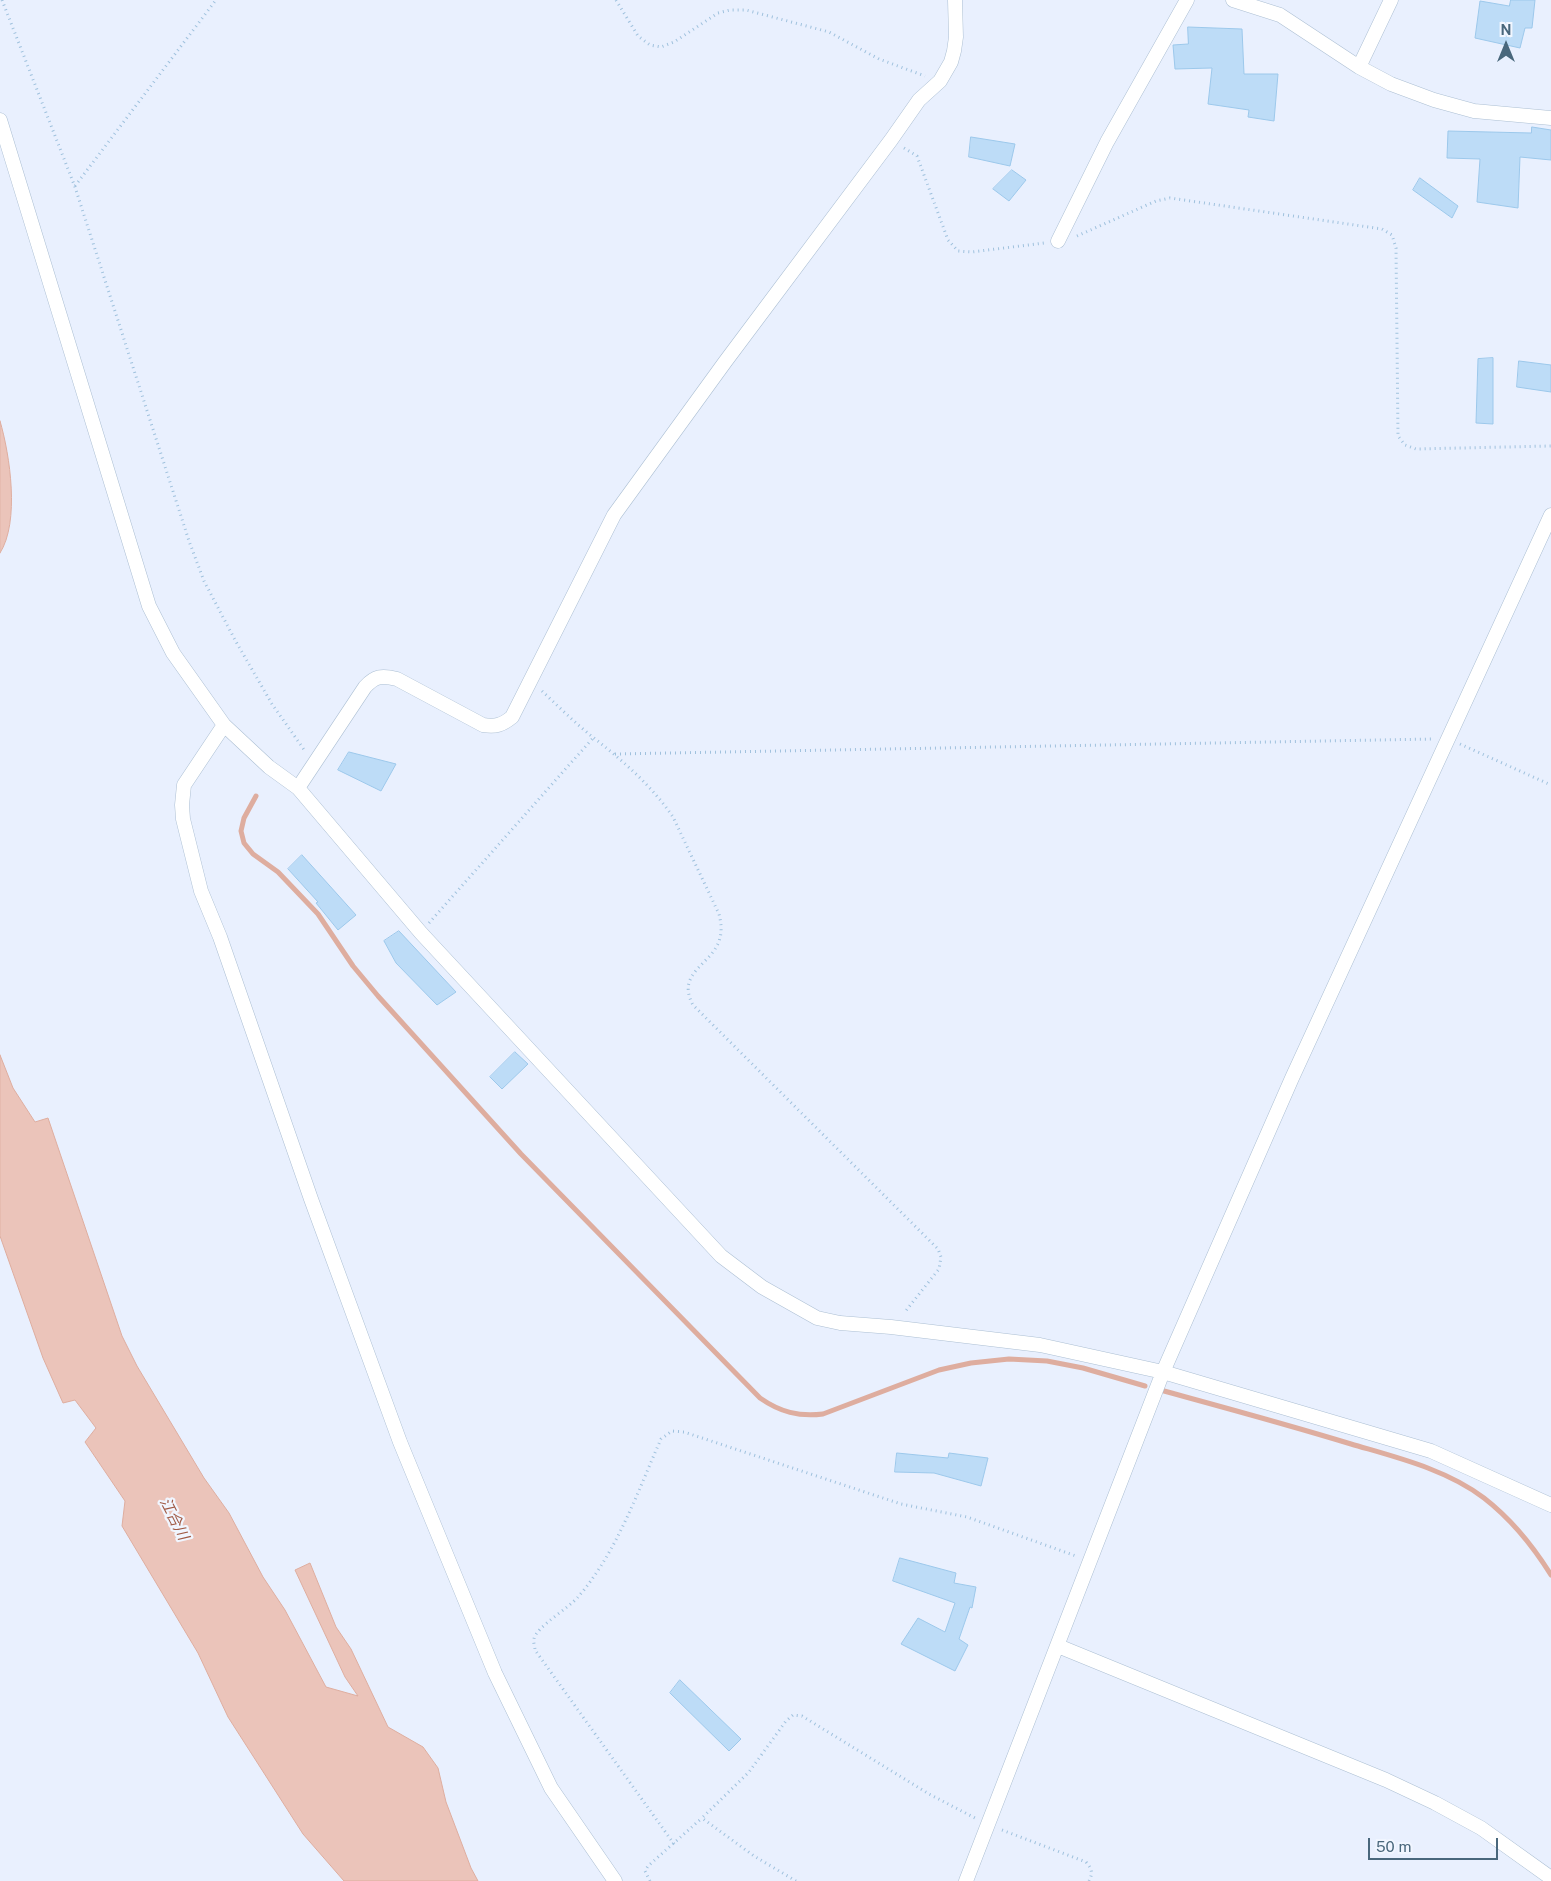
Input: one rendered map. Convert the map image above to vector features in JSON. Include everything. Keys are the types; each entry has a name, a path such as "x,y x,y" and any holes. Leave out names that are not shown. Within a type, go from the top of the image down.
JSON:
{"street":[{"path":"298,788 365,687 373,679 384,676 397,679 483,725 494,727 504,724 512,717 614,515 919,100 940,82 951,62 954,51 956,37 955,0"},
{"path":"1058,241 1107,142 1187,0"},
{"path":"1233,0 1280,14 1359,67 1391,84 1434,100 1474,111 1551,118"},
{"path":"1359,67 1391,0"},
{"path":"0,120 149,606 173,653 224,725 269,767 298,788 421,932 721,1256 762,1287 802,1312 817,1318 840,1323 891,1327 1040,1345 1163,1372 1431,1451 1551,1505"},
{"path":"966,1881 1163,1372 1292,1078 1551,515"},
{"path":"224,725 184,785 183,819 201,891 220,937 311,1200 400,1442 495,1672 551,1788 615,1881"},
{"path":"1058,1646 1386,1780 1481,1828 1551,1878"}],"path":[{"path":"2,0 75,187 189,542 204,582 234,640 268,696 314,764"},
{"path":"75,187 216,0"},
{"path":"616,0 638,36 650,45 661,47 674,42 718,13 730,10 746,10 829,32 879,59 940,82"},
{"path":"891,140 917,156 948,240 958,251 972,252 1058,241 1079,236 1156,201 1170,198 1382,229 1392,235 1396,248 1398,436 1404,445 1416,449 1551,446"},
{"path":"530,681 593,738 615,754 665,805 674,817 719,914 722,927 720,939 715,950 689,979 687,987 688,996 693,1005 938,1249 940,1257 939,1269 891,1327"},
{"path":"421,932 593,738"},
{"path":"615,754 1449,739 1551,785"},
{"path":"674,1844 535,1650 534,1640 538,1631 577,1598 599,1569 617,1540 661,1439 672,1431 684,1432 901,1504 967,1517 1090,1561"},
{"path":"650,1881 645,1871 648,1866 702,1818 749,1772 793,1714 802,1716 929,1794 988,1824 1086,1862 1091,1868 1092,1874 1089,1881"},
{"path":"702,1818 754,1856 796,1881"}],"water":[{"path":"0,421 10,470 11,507 10,524 0,553"},
{"name":"江合川","path":"0,1055 13,1088 35,1122 48,1118 122,1336 137,1366 204,1478 229,1513 263,1577 285,1610 326,1687 358,1696 345,1677 295,1570 310,1563 336,1627 351,1649 388,1727 423,1747 438,1768 446,1802 471,1868 478,1881 344,1881 303,1834 228,1717 198,1653 122,1526 125,1501 85,1442 96,1428 75,1400 63,1403 43,1358 0,1236"}],"building":[{"path":"1511,0 1535,0 1532,28 1525,28 1520,48 1475,38 1480,1 1509,6"},
{"path":"1188,27 1242,29 1244,74 1278,74 1274,121 1248,117 1249,110 1208,104 1212,68 1175,69 1173,45 1188,44"},
{"path":"1532,127 1551,130 1551,160 1520,157 1518,208 1477,202 1480,159 1447,158 1448,131 1531,133"},
{"path":"971,137 1015,144 1010,166 969,157"},
{"path":"1012,170 1026,180 1009,201 993,189"},
{"path":"1420,178 1458,206 1452,218 1413,190"},
{"path":"1493,358 1493,424 1476,423 1478,359"},
{"path":"1519,361 1551,365 1551,392 1517,387"},
{"path":"349,752 396,764 381,791 338,770"},
{"path":"302,855 356,915 338,930 316,903 318,902 288,869"},
{"path":"399,931 456,992 437,1005 396,963 384,941"},
{"path":"515,1052 528,1064 502,1089 490,1077"},
{"path":"897,1453 948,1458 949,1453 988,1458 981,1486 934,1473 895,1472"},
{"path":"900,1558 956,1573 954,1583 976,1587 972,1608 970,1607 959,1639 968,1645 955,1671 901,1644 918,1618 945,1632 955,1603 893,1581"},
{"path":"680,1680 741,1739 729,1751 670,1693"}],"waterway":[{"path":"256,796 244,818 241,831 244,843 253,854 278,872 318,914 353,966 378,996 521,1154 760,1398 782,1410 806,1415 823,1414 939,1370 971,1363 1009,1359 1047,1361 1083,1368 1145,1386"},
{"path":"1164,1391 1385,1454 1420,1465 1453,1479 1484,1498 1503,1515 1529,1543 1551,1575"}]}
